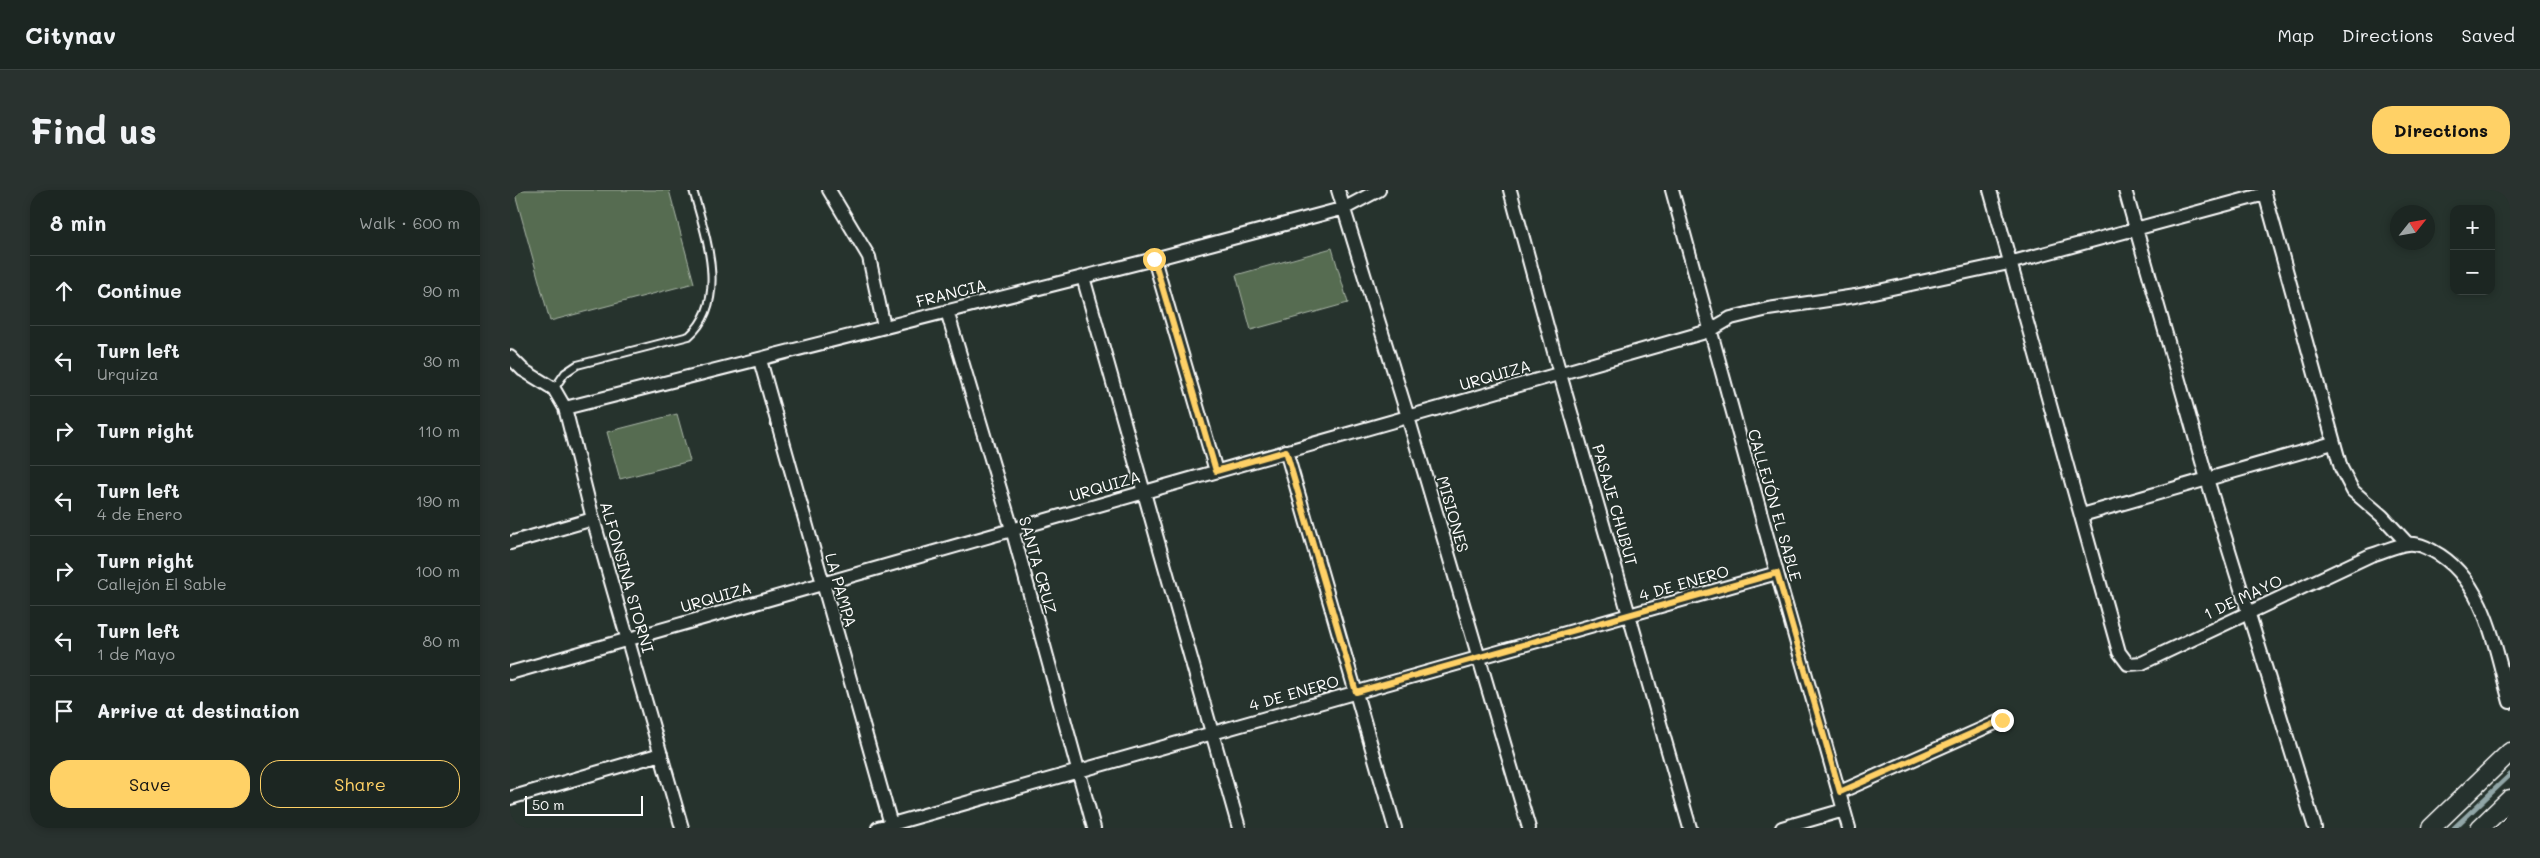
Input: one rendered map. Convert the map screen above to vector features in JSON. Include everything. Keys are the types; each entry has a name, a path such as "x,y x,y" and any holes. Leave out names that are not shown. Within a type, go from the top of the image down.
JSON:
{"main road":[{"path":"2431,828 2510,752"},
{"path":"2480,828 2510,799"}],"street":[{"path":"829,190 869,257 884,327"},
{"name":"MISIONES","path":"1338,190 1408,417 1529,828"},
{"name":"FRANCIA","path":"564,408 760,360 1345,208 1379,190"},
{"name":"PASAJE CHUBUT","path":"1510,190 1560,374 1690,828"},
{"name":"CALLEJÓN EL SABLE","path":"1672,190 1777,573 1850,828"},
{"path":"1990,190 2009,263 2082,515 2333,443"},
{"path":"2124,190 2207,479 2315,828"},
{"path":"2264,192 2341,468 2353,491 2382,516 2408,544 2425,547 2442,556 2460,572 2476,595 2487,622 2510,702"},
{"name":"URQUIZA","path":"510,673 1710,331 1731,318 1768,308 1855,296 2009,263 2136,230 2264,192"},
{"path":"1154,259 1216,471"},
{"path":"1083,277 1239,828"},
{"name":"SANTA CRUZ","path":"947,311 1012,529 1094,828"},
{"path":"510,357 523,370 554,389"},
{"name":"LA PAMPA","path":"760,360 891,826"},
{"name":"ALFONSINA STORNI","path":"554,389 564,408 593,519 682,828"},
{"path":"1286,451 1395,828"},
{"name":"1 DE MAYO","path":"2082,515 2118,652 2128,664 2142,663 2371,555 2408,544"},
{"path":"510,543 593,519"},
{"name":"4 DE ENERO","path":"878,828 891,826 1777,573"},
{"path":"1840,792 2002,720"},
{"path":"510,798 661,754"},
{"path":"1782,828 1844,810"}],"lane":[{"path":"554,389 565,373 577,365 689,336 700,326 707,311 712,276 708,246 693,190"}],"green space":[{"path":"514,190 669,190 694,283 550,321"},
{"path":"1332,248 1348,303 1251,330 1236,275"},
{"path":"677,414 690,461 620,479 607,432"}],"waterway":[{"path":"2454,828 2510,775"}],"route":[{"path":"1154,259 1216,471 1286,451 1356,692 1777,573 1840,792 2002,720"}]}
